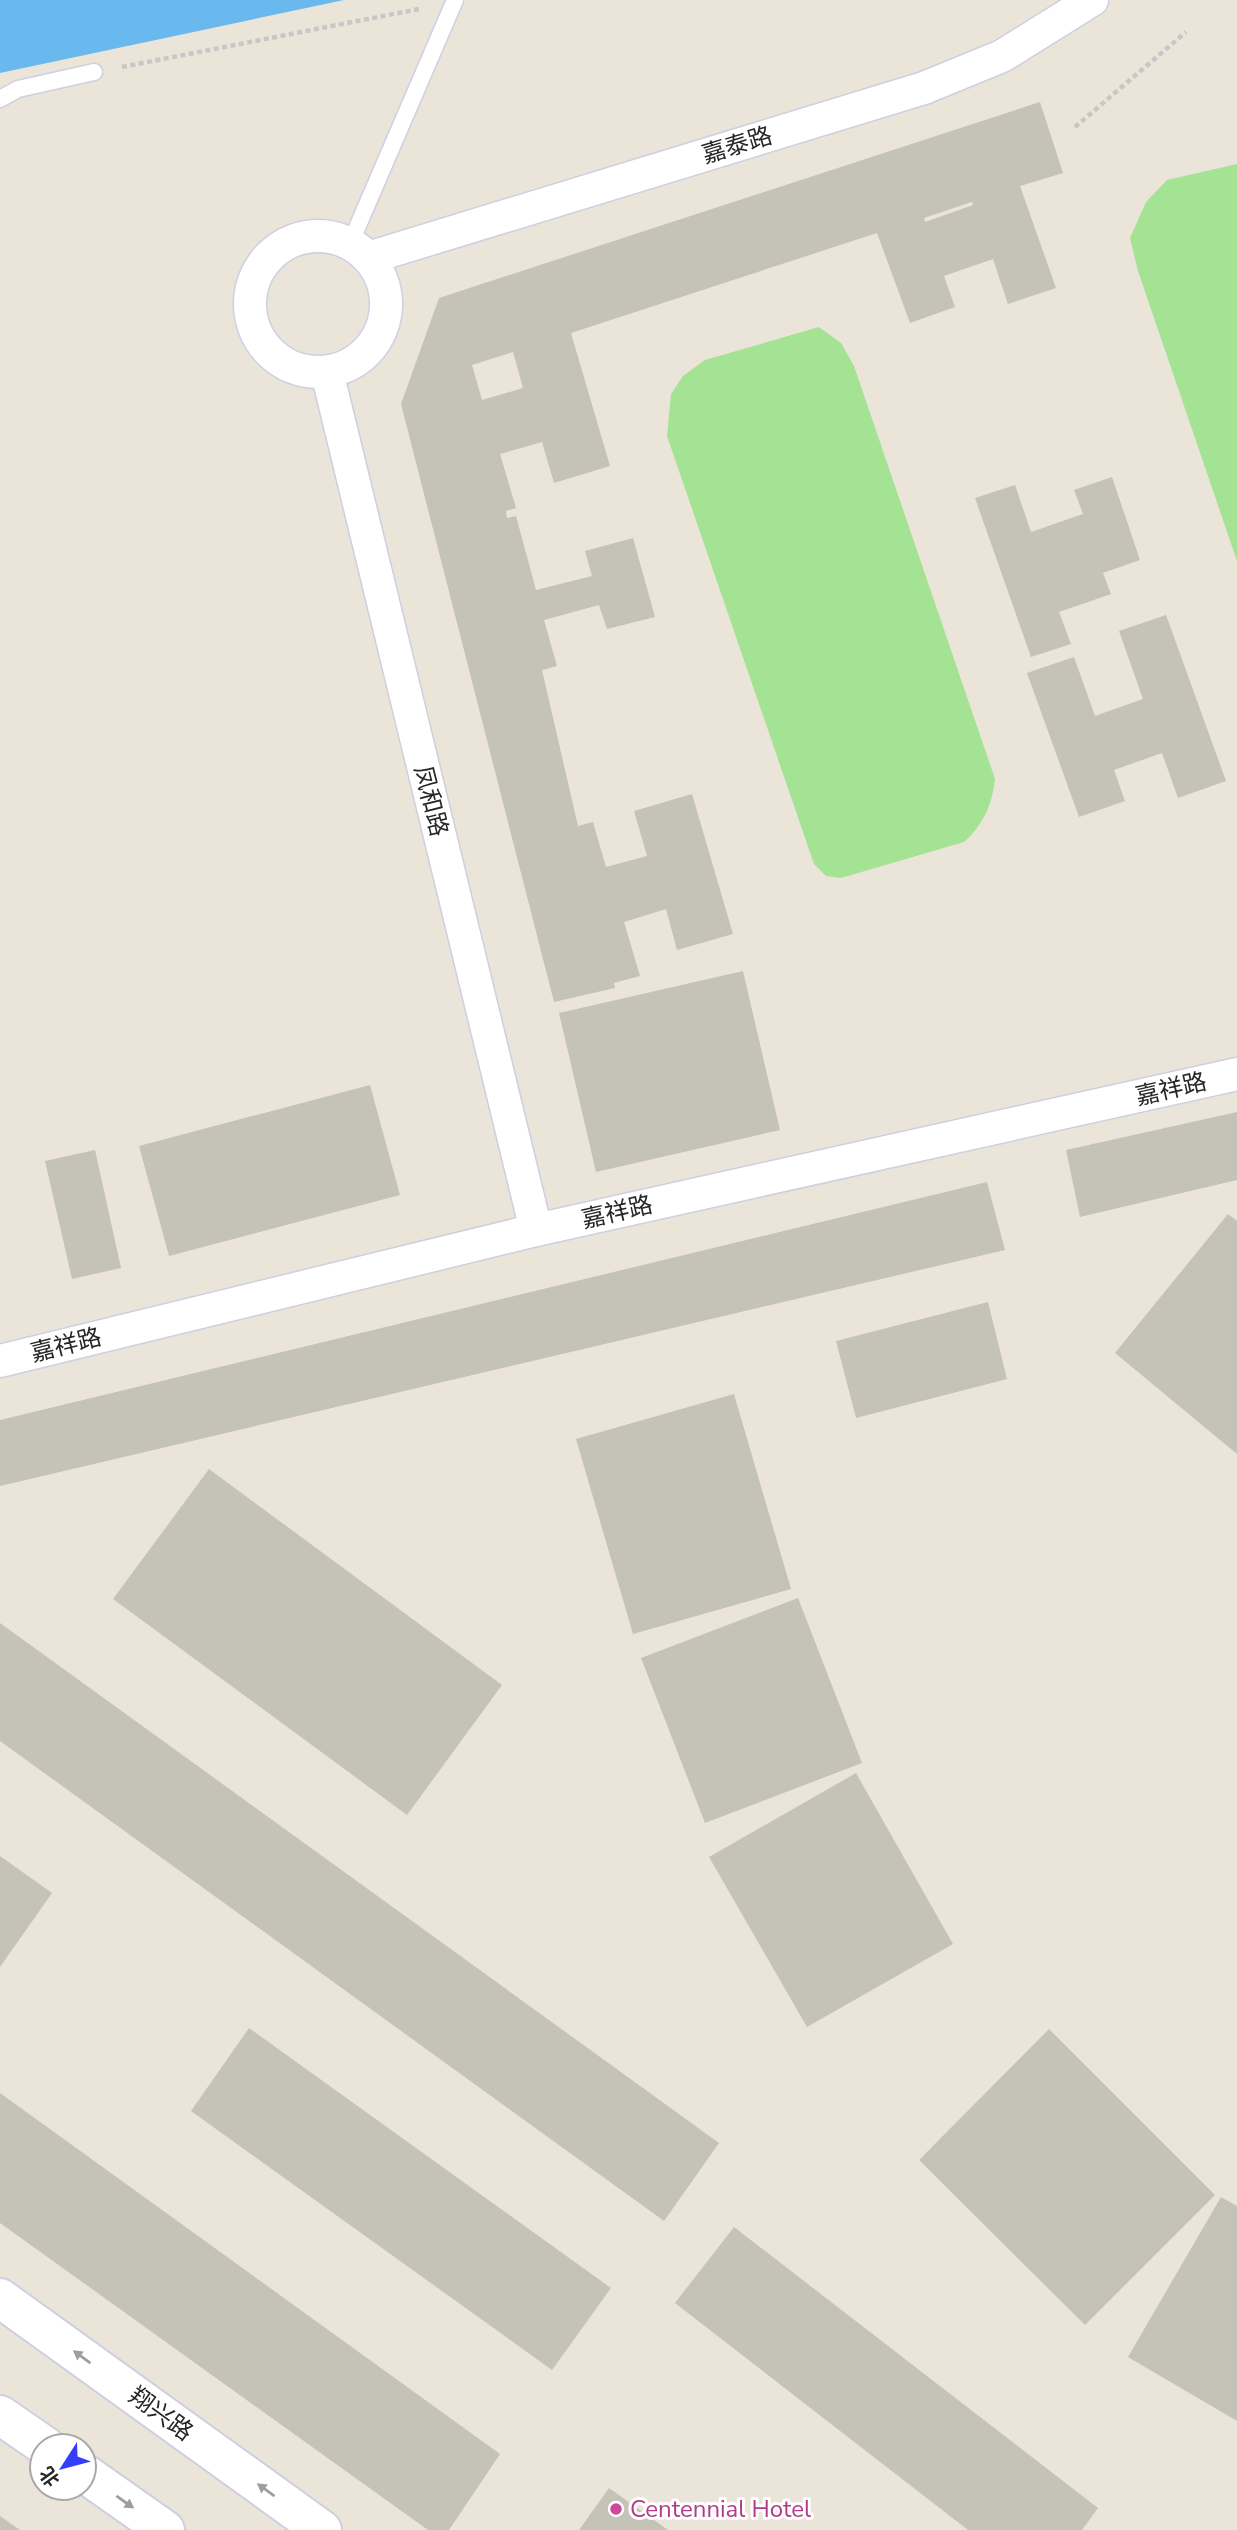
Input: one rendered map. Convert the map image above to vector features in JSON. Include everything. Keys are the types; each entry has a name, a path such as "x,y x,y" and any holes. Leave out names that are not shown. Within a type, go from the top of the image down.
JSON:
{"main road":[{"name":"翔兴路","path":"0,2298 322,2530"},
{"path":"0,2415 28,2434"},
{"path":"98,2483 165,2530"}],"street":[{"name":"嘉泰路","path":"359,251 924,88 1002,56 1092,0"},
{"path":"309,237 330,237 359,251 380,275 386,296 385,317 378,338 365,354 347,367 327,372 306,372 285,364 268,351 256,334 250,313 251,292 258,271 271,255 289,242 309,237"},
{"name":"凤和路","path":"327,372 536,1230"},
{"name":"嘉祥路","path":"0,1361 536,1230 1237,1074"}],"lane":[{"path":"359,251 455,1"},
{"path":"0,99 18,89 94,72"}],"path":[{"path":"94,72 455,1"},
{"path":"1075,127 1186,32"}],"green space":[{"path":"1237,164 1237,561 1138,271 1130,238 1146,202 1167,180"},
{"path":"819,327 841,343 854,366 995,779 986,814 964,842 841,878 826,876 814,864 667,436 671,394 683,376 705,360"}],"water":[{"path":"0,0 344,0 0,73"}],"building":[{"path":"1040,102 1063,173 1020,186 1056,288 1008,304 993,259 944,276 955,307 910,323 877,233 571,333 610,466 554,483 542,442 500,454 516,508 506,511 507,518 516,516 536,590 592,576 585,551 633,538 655,617 607,629 599,605 544,620 557,666 542,670 578,826 593,822 606,867 647,856 634,811 692,794 733,934 677,950 666,909 624,922 640,976 614,983 615,988 554,1002 401,404 439,298","holes":["972,202 973,205 925,222 924,218","513,352 523,388 482,400 472,365"]},
{"path":"1112,477 1140,560 1103,573 1111,594 1059,612 1071,644 1031,657 975,498 1015,485 1031,532 1083,514 1074,490"},
{"path":"1166,615 1226,781 1178,798 1162,753 1114,770 1125,801 1079,817 1027,673 1074,657 1095,716 1143,699 1119,631"},
{"path":"743,971 780,1130 596,1172 559,1013"},
{"path":"370,1085 400,1195 169,1256 139,1146"},
{"path":"1237,1112 1237,1180 1080,1217 1066,1150"},
{"path":"95,1150 121,1268 72,1279 45,1161"},
{"path":"987,1182 1005,1250 0,1486 0,1420"},
{"path":"1228,1214 1237,1221 1237,1454 1115,1353"},
{"path":"988,1302 1007,1379 856,1418 836,1341"},
{"path":"734,1394 791,1589 633,1634 576,1439"},
{"path":"209,1469 502,1685 407,1815 113,1599"},
{"path":"798,1598 862,1763 705,1823 641,1658"},
{"path":"0,1623 719,2143 664,2221 0,1741"},
{"path":"856,1773 953,1944 807,2027 709,1857"},
{"path":"0,1856 52,1893 0,1967"},
{"path":"249,2028 611,2288 552,2370 191,2111"},
{"path":"1049,2029 1215,2195 1085,2325 919,2160"},
{"path":"0,2093 500,2454 449,2530 428,2530 0,2223"},
{"path":"1221,2197 1237,2206 1237,2421 1128,2357"},
{"path":"734,2227 1098,2508 1082,2530 968,2530 675,2303"},
{"name":"Centennial Hotel","path":"609,2488 668,2530 579,2530"},
{"path":"0,2516 20,2530 0,2530"}],"place":[{"name":"Centennial Hotel","path":"616,2509"}]}
